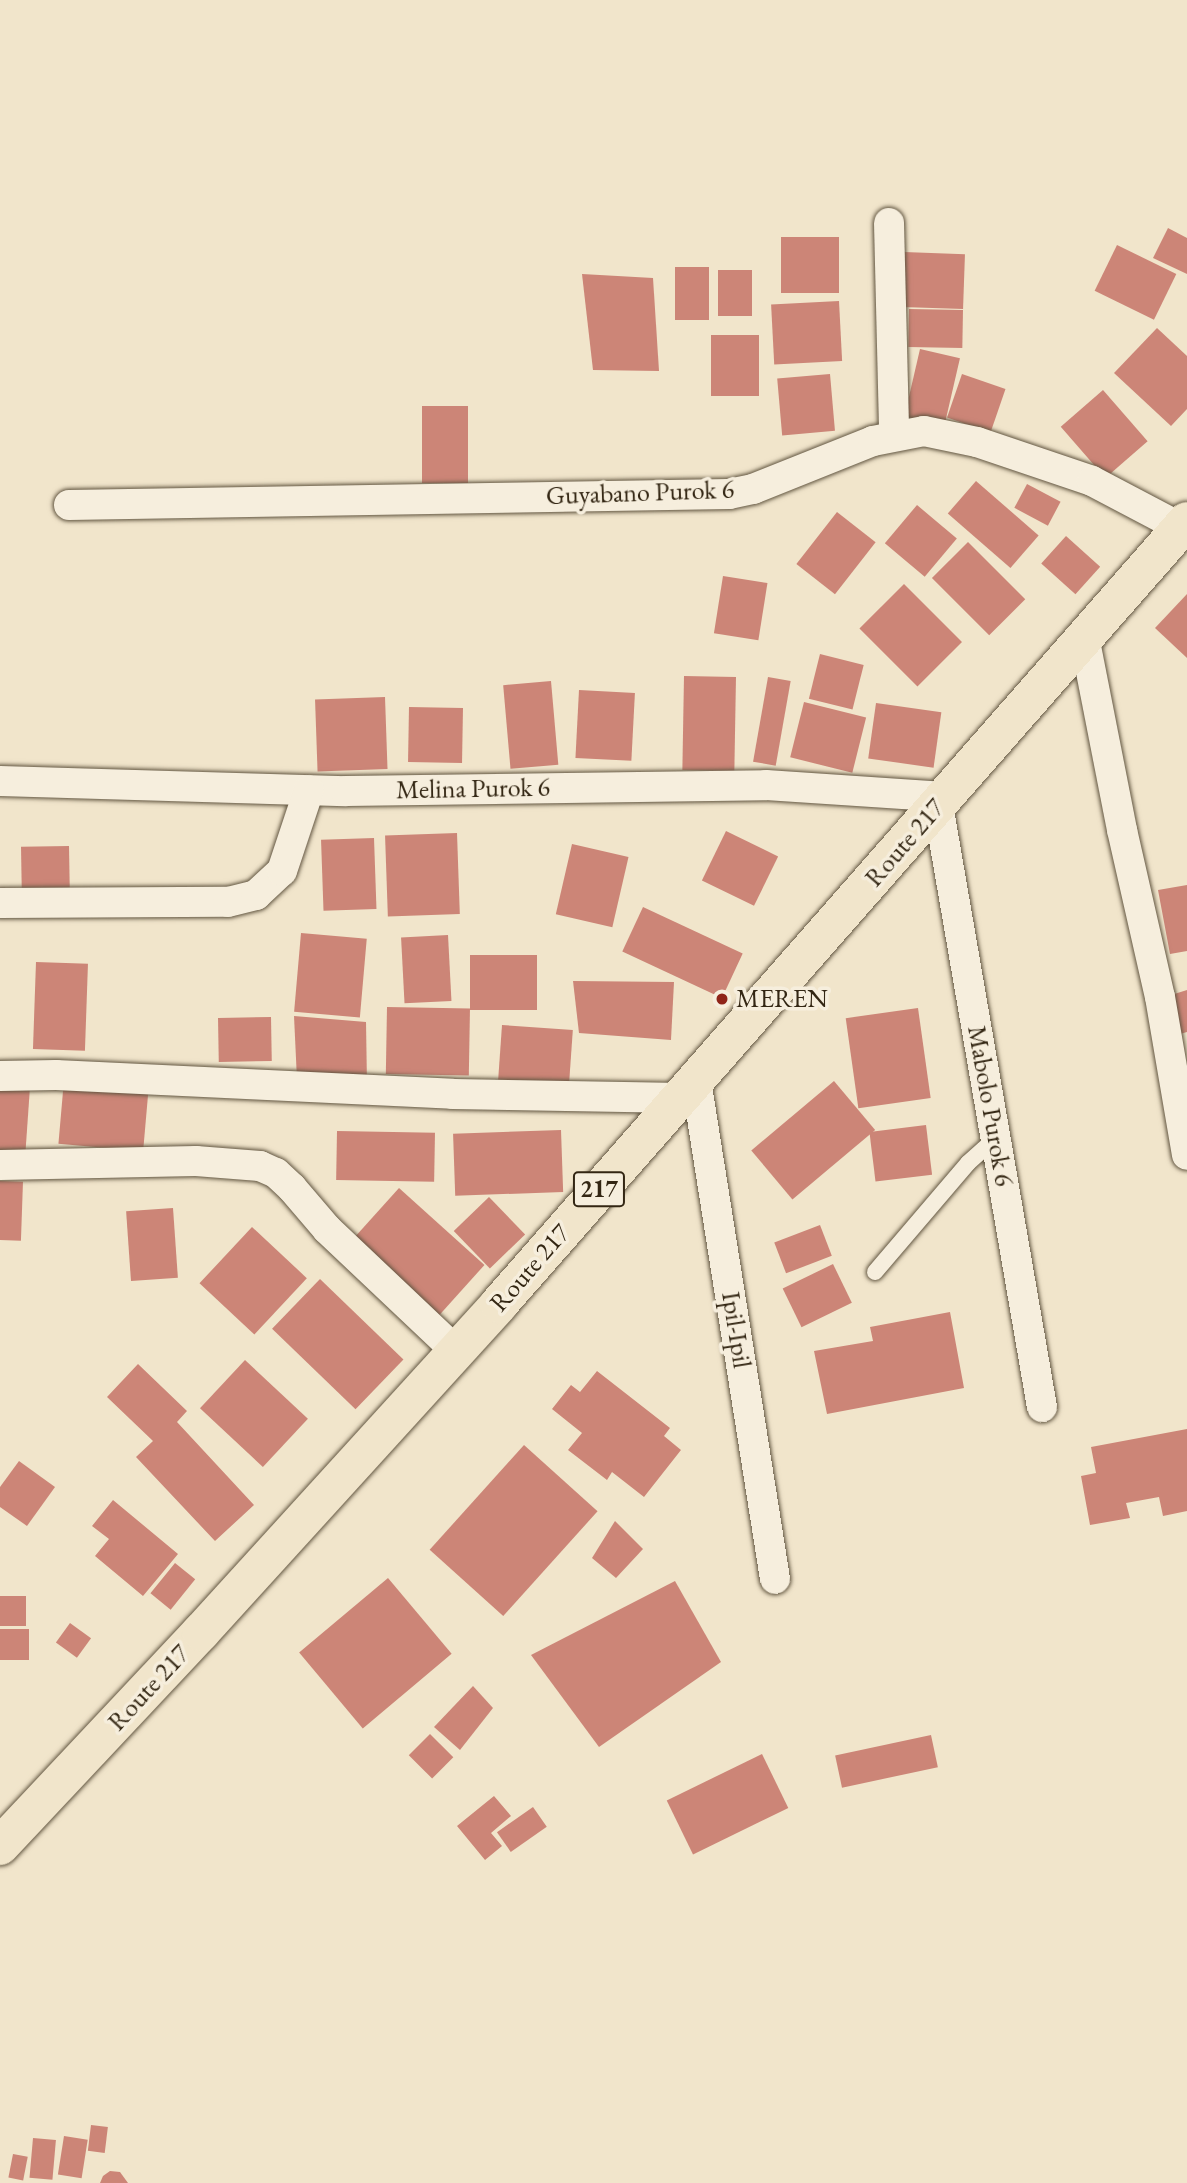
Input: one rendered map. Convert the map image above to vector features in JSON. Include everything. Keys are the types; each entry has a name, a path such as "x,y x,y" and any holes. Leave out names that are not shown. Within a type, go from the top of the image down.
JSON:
{"main road":[{"name":"Route 217","path":"0,1846 201,1632 456,1351 1184,525"}],"street":[{"path":"889,223 894,435"},
{"name":"Guyabano Purok 6","path":"69,505 729,494 753,489 894,435 924,430 976,442 1092,481 1184,525"},
{"path":"1084,636 1122,830 1160,997 1187,1155"},
{"name":"Melina Purok 6","path":"0,781 309,790 766,785 941,801"},
{"path":"0,903 228,902 256,895 282,871 309,790"},
{"name":"Mabolo Purok 6","path":"941,801 1042,1407"},
{"path":"0,1076 56,1075 453,1094 689,1089"},
{"name":"Ipil-Ipil","path":"689,1089 775,1579"},
{"path":"0,1165 196,1161 260,1166 276,1173 292,1188 327,1229 456,1351"}],"lane":[{"path":"875,1272 968,1163 996,1138"}],"building":[{"path":"1168,228 1187,238 1187,274 1153,258"},
{"path":"781,237 839,237 839,293 781,293"},
{"path":"1117,245 1176,274 1154,320 1095,291"},
{"path":"904,252 965,254 963,309 902,307"},
{"path":"675,267 709,267 709,320 675,320"},
{"path":"718,270 752,270 752,316 718,316"},
{"path":"582,274 653,278 659,371 593,370"},
{"path":"839,301 842,361 774,364 771,305"},
{"path":"909,309 963,310 962,348 908,347"},
{"path":"1157,328 1187,356 1187,409 1171,426 1114,373"},
{"path":"711,335 759,335 759,396 711,396"},
{"path":"920,349 960,358 944,425 904,416"},
{"path":"830,374 835,431 782,435 777,379"},
{"path":"962,374 1005,389 991,432 947,417"},
{"path":"1103,390 1148,441 1105,478 1061,427"},
{"path":"422,406 468,406 468,483 422,483"},
{"path":"976,481 1039,535 1010,568 948,513"},
{"path":"1027,484 1061,502 1048,526 1014,508"},
{"path":"917,505 957,538 925,577 885,543"},
{"path":"837,512 876,542 835,594 796,564"},
{"path":"1066,536 1100,567 1075,594 1041,563"},
{"path":"968,542 1025,599 989,635 932,578"},
{"path":"723,576 767,583 758,640 714,633"},
{"path":"904,584 962,642 917,687 859,629"},
{"path":"1187,594 1187,658 1155,628"},
{"path":"820,654 864,665 853,710 809,699"},
{"path":"684,676 736,677 734,771 682,770"},
{"path":"768,677 791,681 776,766 753,762"},
{"path":"551,681 558,765 511,769 503,685"},
{"path":"579,690 635,693 631,761 575,758"},
{"path":"385,697 388,769 318,771 315,699"},
{"path":"804,702 866,717 852,773 790,757"},
{"path":"876,703 941,712 934,768 868,758"},
{"path":"409,707 463,708 462,763 408,762"},
{"path":"726,831 778,856 754,906 702,880"},
{"path":"457,833 460,914 388,916 385,836"},
{"path":"374,838 376,909 324,911 321,840"},
{"path":"572,844 629,857 612,927 556,914"},
{"path":"69,846 70,893 22,894 21,847"},
{"path":"1187,885 1187,951 1170,954 1158,890"},
{"path":"643,907 743,953 722,998 622,951"},
{"path":"301,933 367,939 360,1017 294,1012"},
{"path":"448,935 451,1001 405,1003 401,937"},
{"path":"470,955 537,955 537,1010 470,1010"},
{"path":"36,962 88,964 85,1051 33,1049"},
{"path":"573,981 674,982 671,1040 579,1033"},
{"path":"1187,990 1187,1032 1180,1034 1168,996"},
{"path":"387,1007 470,1008 469,1075 386,1074"},
{"path":"918,1008 931,1098 858,1108 846,1018"},
{"path":"294,1016 366,1022 367,1086 297,1080"},
{"path":"271,1017 272,1061 219,1062 218,1018"},
{"path":"502,1025 573,1030 568,1095 497,1090"},
{"path":"64,1080 149,1087 143,1151 58,1144"},
{"path":"834,1081 875,1130 792,1199 751,1150"},
{"path":"0,1086 30,1088 25,1152 0,1150"},
{"path":"926,1125 932,1175 876,1182 869,1132"},
{"path":"561,1130 563,1192 455,1196 453,1134"},
{"path":"337,1131 435,1133 434,1182 336,1180"},
{"path":"0,1181 23,1182 21,1241 0,1240"},
{"path":"399,1188 484,1265 437,1318 351,1241"},
{"path":"489,1197 525,1234 490,1268 454,1231"},
{"path":"173,1208 178,1278 131,1281 126,1211"},
{"path":"820,1225 832,1256 786,1273 774,1243"},
{"path":"252,1227 307,1278 254,1334 199,1283"},
{"path":"833,1264 852,1303 802,1327 783,1289"},
{"path":"320,1279 403,1360 356,1409 272,1329"},
{"path":"950,1312 964,1388 827,1414 814,1351 873,1341 870,1327"},
{"path":"245,1360 308,1419 263,1467 200,1408"},
{"path":"138,1364 187,1411 177,1422 254,1505 215,1541 136,1457 153,1441 107,1397"},
{"path":"597,1371 670,1428 664,1436 681,1450 644,1497 612,1472 607,1480 568,1450 582,1433 552,1409 571,1385 580,1392"},
{"path":"1187,1429 1187,1511 1163,1516 1159,1497 1126,1503 1130,1518 1090,1525 1081,1476 1096,1473 1091,1447"},
{"path":"524,1445 598,1511 503,1616 430,1550"},
{"path":"19,1461 55,1487 27,1526 0,1507 0,1487"},
{"path":"113,1500 178,1554 143,1596 95,1556 109,1539 92,1526"},
{"path":"615,1521 643,1549 616,1578 592,1558"},
{"path":"175,1563 195,1579 171,1610 150,1593"},
{"path":"388,1578 452,1654 363,1728 299,1653"},
{"path":"675,1581 721,1662 599,1747 531,1655"},
{"path":"0,1596 26,1596 26,1626 0,1626"},
{"path":"70,1623 91,1638 77,1658 56,1642"},
{"path":"0,1629 29,1629 29,1660 0,1660"},
{"path":"473,1686 493,1708 460,1750 434,1727"},
{"path":"430,1734 453,1757 432,1779 409,1755"},
{"path":"931,1735 938,1767 842,1788 835,1755"},
{"path":"762,1754 788,1808 693,1854 667,1800"},
{"path":"494,1796 511,1816 491,1833 502,1846 485,1860 457,1826"},
{"path":"533,1807 547,1827 511,1852 497,1832"},
{"path":"91,2125 108,2127 105,2153 88,2151"},
{"path":"64,2136 88,2140 82,2178 58,2175"},
{"path":"33,2138 56,2140 52,2180 30,2178"},
{"path":"13,2154 28,2157 23,2180 8,2178"},
{"path":"110,2171 120,2172 128,2183 100,2183 103,2176"}],"place":[{"name":"MEREN","path":"722,999"}]}
